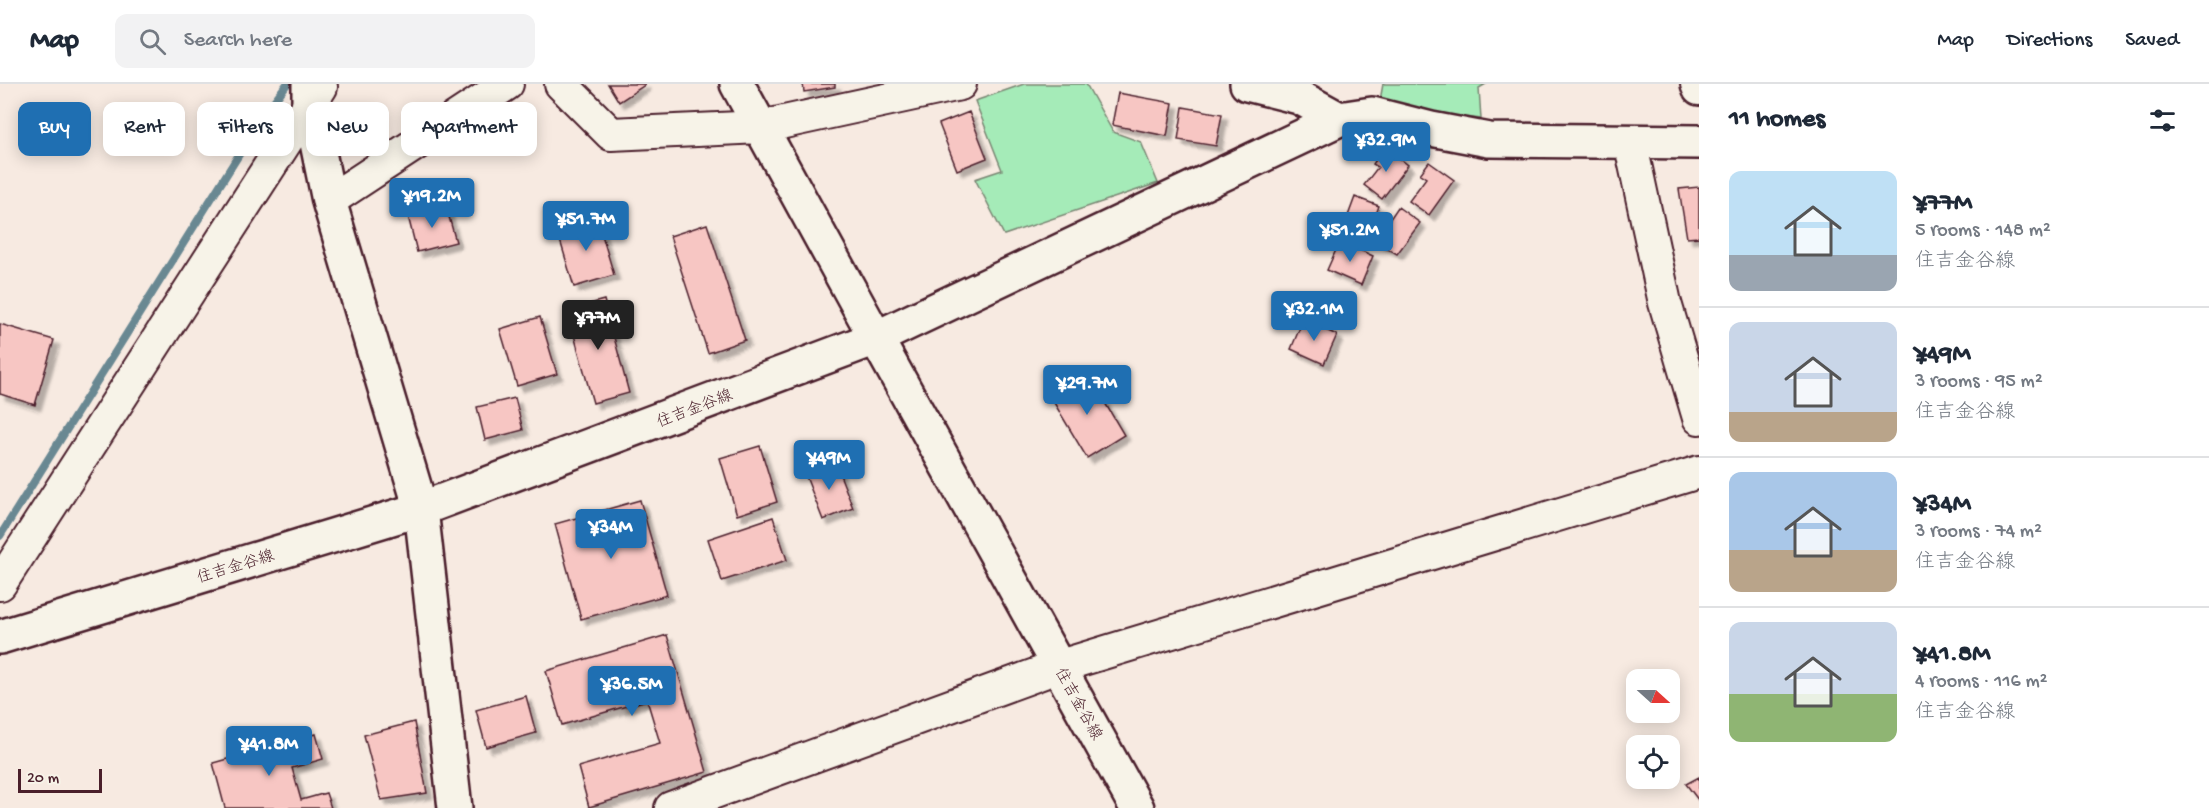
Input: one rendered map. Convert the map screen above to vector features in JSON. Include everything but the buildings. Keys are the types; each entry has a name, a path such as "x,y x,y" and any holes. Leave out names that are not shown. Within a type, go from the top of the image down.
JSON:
{"street":[{"path":"329,201 507,84"},
{"path":"561,84 611,134 761,127 960,84"},
{"path":"737,84 876,338 1339,119 1372,114 1431,129 1489,140 1699,142"},
{"path":"1247,84 1299,97 1339,119"},
{"path":"1697,84 1699,89"},
{"path":"313,89 329,201 421,509 455,808"},
{"path":"0,584 313,89"},
{"path":"1630,141 1665,303 1699,418"},
{"name":"住吉金谷線","path":"0,636 421,509 876,338 1137,808"},
{"path":"671,808 1060,666 1699,472"}],"green space":[{"path":"1024,84 1086,84 1113,132 1141,142 1158,183 1004,235 975,179 1002,170 975,101"},
{"path":"1383,84 1486,84 1479,88 1481,119 1379,106"}],"waterway":[{"path":"0,536 265,113 287,84"}]}
